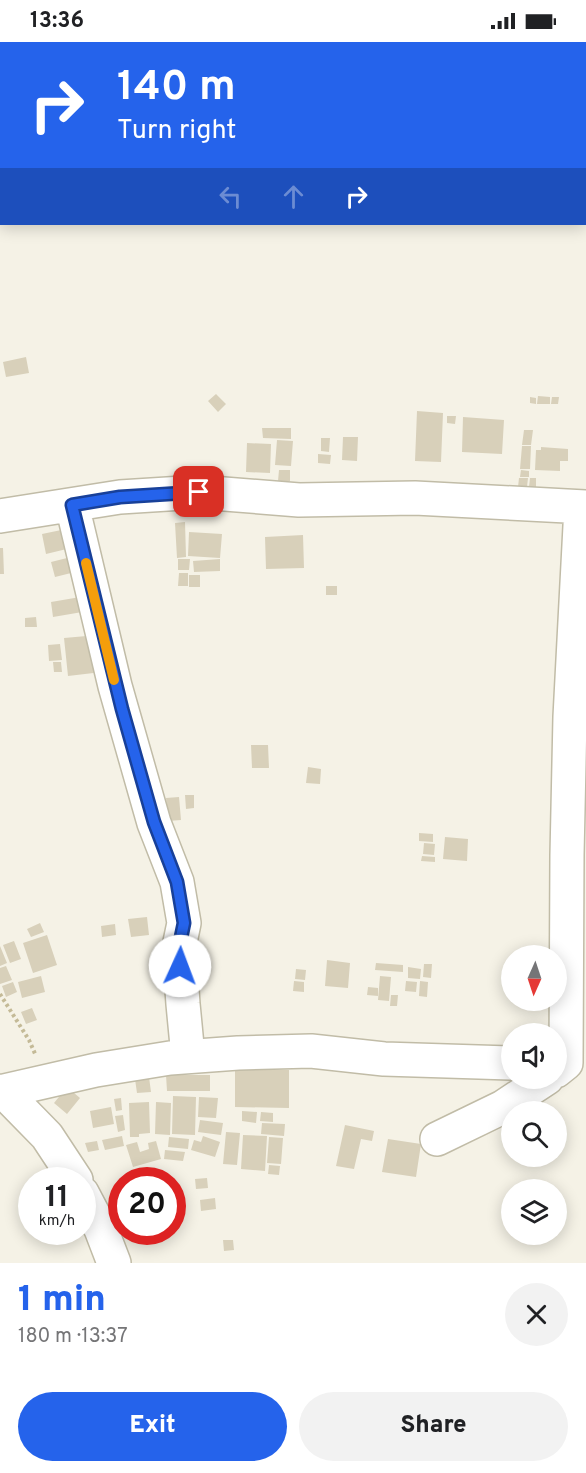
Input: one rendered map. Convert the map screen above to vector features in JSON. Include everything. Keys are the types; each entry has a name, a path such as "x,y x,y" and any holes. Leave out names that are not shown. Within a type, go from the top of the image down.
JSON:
{"street":[{"path":"0,516 120,497 199,492 299,500 415,498 583,507 570,717 563,1023"},
{"path":"72,505 122,709 154,822 177,882 184,923 179,947 189,1056"},
{"path":"1,1091 96,1070 170,1058 238,1053 311,1051 384,1059 501,1063"},
{"path":"437,1139 503,1107 530,1089"},
{"path":"1,1091 47,1136 69,1167"},
{"path":"96,1221 114,1263"}],"path":[{"path":"0,994 29,1040 37,1058 41,1082"}],"building":[{"path":"26,357 29,373 6,377 3,362"},
{"path":"216,394 226,404 218,412 208,401"},
{"path":"538,396 550,397 550,404 537,404"},
{"path":"530,397 536,398 536,404 530,403"},
{"path":"552,397 559,397 558,404 551,404"},
{"path":"417,411 443,413 441,462 415,461"},
{"path":"447,416 456,416 455,424 447,423"},
{"path":"463,417 504,420 502,454 462,452"},
{"path":"262,428 291,428 291,439 263,438"},
{"path":"524,430 533,430 531,445 522,445"},
{"path":"343,437 358,437 357,461 342,460"},
{"path":"321,438 330,438 329,452 321,451"},
{"path":"277,440 293,441 291,466 275,465"},
{"path":"247,443 271,444 270,473 246,472"},
{"path":"522,446 531,446 530,469 520,469"},
{"path":"541,447 568,449 568,461 560,461 560,471 535,470 536,450 541,450"},
{"path":"318,454 331,455 330,464 318,463"},
{"path":"279,470 290,470 290,481 278,481"},
{"path":"521,470 529,471 529,477 520,477"},
{"path":"519,478 528,478 527,487 518,487"},
{"path":"530,478 536,478 536,487 529,487"},
{"path":"185,522 186,557 177,558 175,523"},
{"path":"71,528 75,547 46,554 42,534"},
{"path":"189,532 222,534 220,558 188,556"},
{"path":"303,535 304,568 266,569 265,537"},
{"path":"0,548 3,548 4,574 0,574"},
{"path":"75,556 79,571 55,577 51,562"},
{"path":"178,559 190,559 189,570 178,570"},
{"path":"220,559 220,571 194,572 193,561"},
{"path":"179,573 188,573 188,586 178,586"},
{"path":"189,575 200,575 200,587 189,587"},
{"path":"326,586 337,586 337,595 326,595"},
{"path":"92,595 94,610 53,617 51,602"},
{"path":"36,617 37,627 25,627 25,618"},
{"path":"98,635 102,672 68,676 64,638"},
{"path":"60,644 62,660 49,661 48,645"},
{"path":"53,662 61,662 62,672 54,672"},
{"path":"251,745 268,745 269,768 252,768"},
{"path":"308,767 321,769 320,784 306,783"},
{"path":"185,795 194,795 194,808 186,809"},
{"path":"179,797 181,820 168,821 166,798"},
{"path":"419,833 433,834 433,842 419,841"},
{"path":"445,837 468,839 467,861 443,859"},
{"path":"424,843 435,844 434,855 423,854"},
{"path":"422,856 435,857 435,862 421,861"},
{"path":"147,917 149,935 131,937 128,919"},
{"path":"40,923 44,932 31,937 27,929"},
{"path":"115,924 116,935 102,937 101,926"},
{"path":"47,935 57,965 33,973 23,943"},
{"path":"14,941 21,959 10,963 3,945"},
{"path":"0,946 7,963 0,966"},
{"path":"327,960 350,963 348,988 325,986"},
{"path":"376,963 403,965 403,972 375,970"},
{"path":"424,964 432,964 431,978 423,977"},
{"path":"6,966 12,980 0,984 0,968"},
{"path":"408,967 421,969 420,979 408,978"},
{"path":"296,969 306,970 305,980 295,979"},
{"path":"41,976 45,992 22,998 18,982"},
{"path":"380,976 391,977 389,1001 378,1000"},
{"path":"294,981 304,982 304,992 293,991"},
{"path":"406,981 417,982 416,992 405,991"},
{"path":"420,981 428,982 427,997 419,996"},
{"path":"13,982 17,992 6,997 2,986"},
{"path":"368,987 378,988 378,996 367,995"},
{"path":"391,995 398,995 397,1006 390,1006"},
{"path":"32,1008 37,1020 26,1024 21,1012"},
{"path":"235,1069 289,1070 289,1108 235,1107"},
{"path":"166,1075 210,1075 210,1091 167,1091"},
{"path":"149,1077 151,1092 137,1093 135,1079"},
{"path":"67,1087 80,1098 67,1114 54,1103"},
{"path":"173,1096 196,1097 195,1135 172,1134"},
{"path":"199,1097 218,1098 216,1118 198,1117"},
{"path":"121,1098 122,1110 116,1111 114,1099"},
{"path":"149,1102 150,1133 130,1137 129,1103"},
{"path":"156,1102 171,1103 170,1135 155,1134"},
{"path":"111,1107 114,1124 93,1128 90,1111"},
{"path":"242,1111 257,1112 256,1123 242,1121"},
{"path":"261,1112 273,1113 273,1122 260,1121"},
{"path":"123,1115 125,1130 118,1132 115,1116"},
{"path":"200,1120 223,1123 221,1135 198,1132"},
{"path":"262,1123 285,1124 284,1136 261,1134"},
{"path":"345,1125 374,1131 372,1141 361,1139 354,1169 336,1166"},
{"path":"226,1132 240,1133 237,1165 223,1164"},
{"path":"243,1135 267,1136 265,1171 241,1169"},
{"path":"122,1136 124,1146 105,1150 102,1140"},
{"path":"203,1136 220,1142 215,1157 191,1150 194,1140 201,1142"},
{"path":"169,1137 189,1139 188,1149 168,1147"},
{"path":"269,1137 283,1138 281,1164 267,1163"},
{"path":"388,1139 421,1144 416,1177 382,1172"},
{"path":"97,1141 99,1150 88,1152 85,1143"},
{"path":"156,1141 161,1159 133,1167 126,1145 137,1142 140,1152 149,1149 148,1143"},
{"path":"165,1150 185,1152 183,1161 164,1159"},
{"path":"269,1165 280,1166 279,1175 268,1174"},
{"path":"207,1178 208,1188 196,1189 195,1179"},
{"path":"215,1198 216,1209 201,1211 200,1200"},
{"path":"223,1240 233,1240 234,1250 224,1251"}],"slow traffic":[{"path":"86,563 114,680"}],"route":[{"path":"180,966 179,947 184,923 177,882 154,822 122,709 72,505 120,497 199,492"}]}
